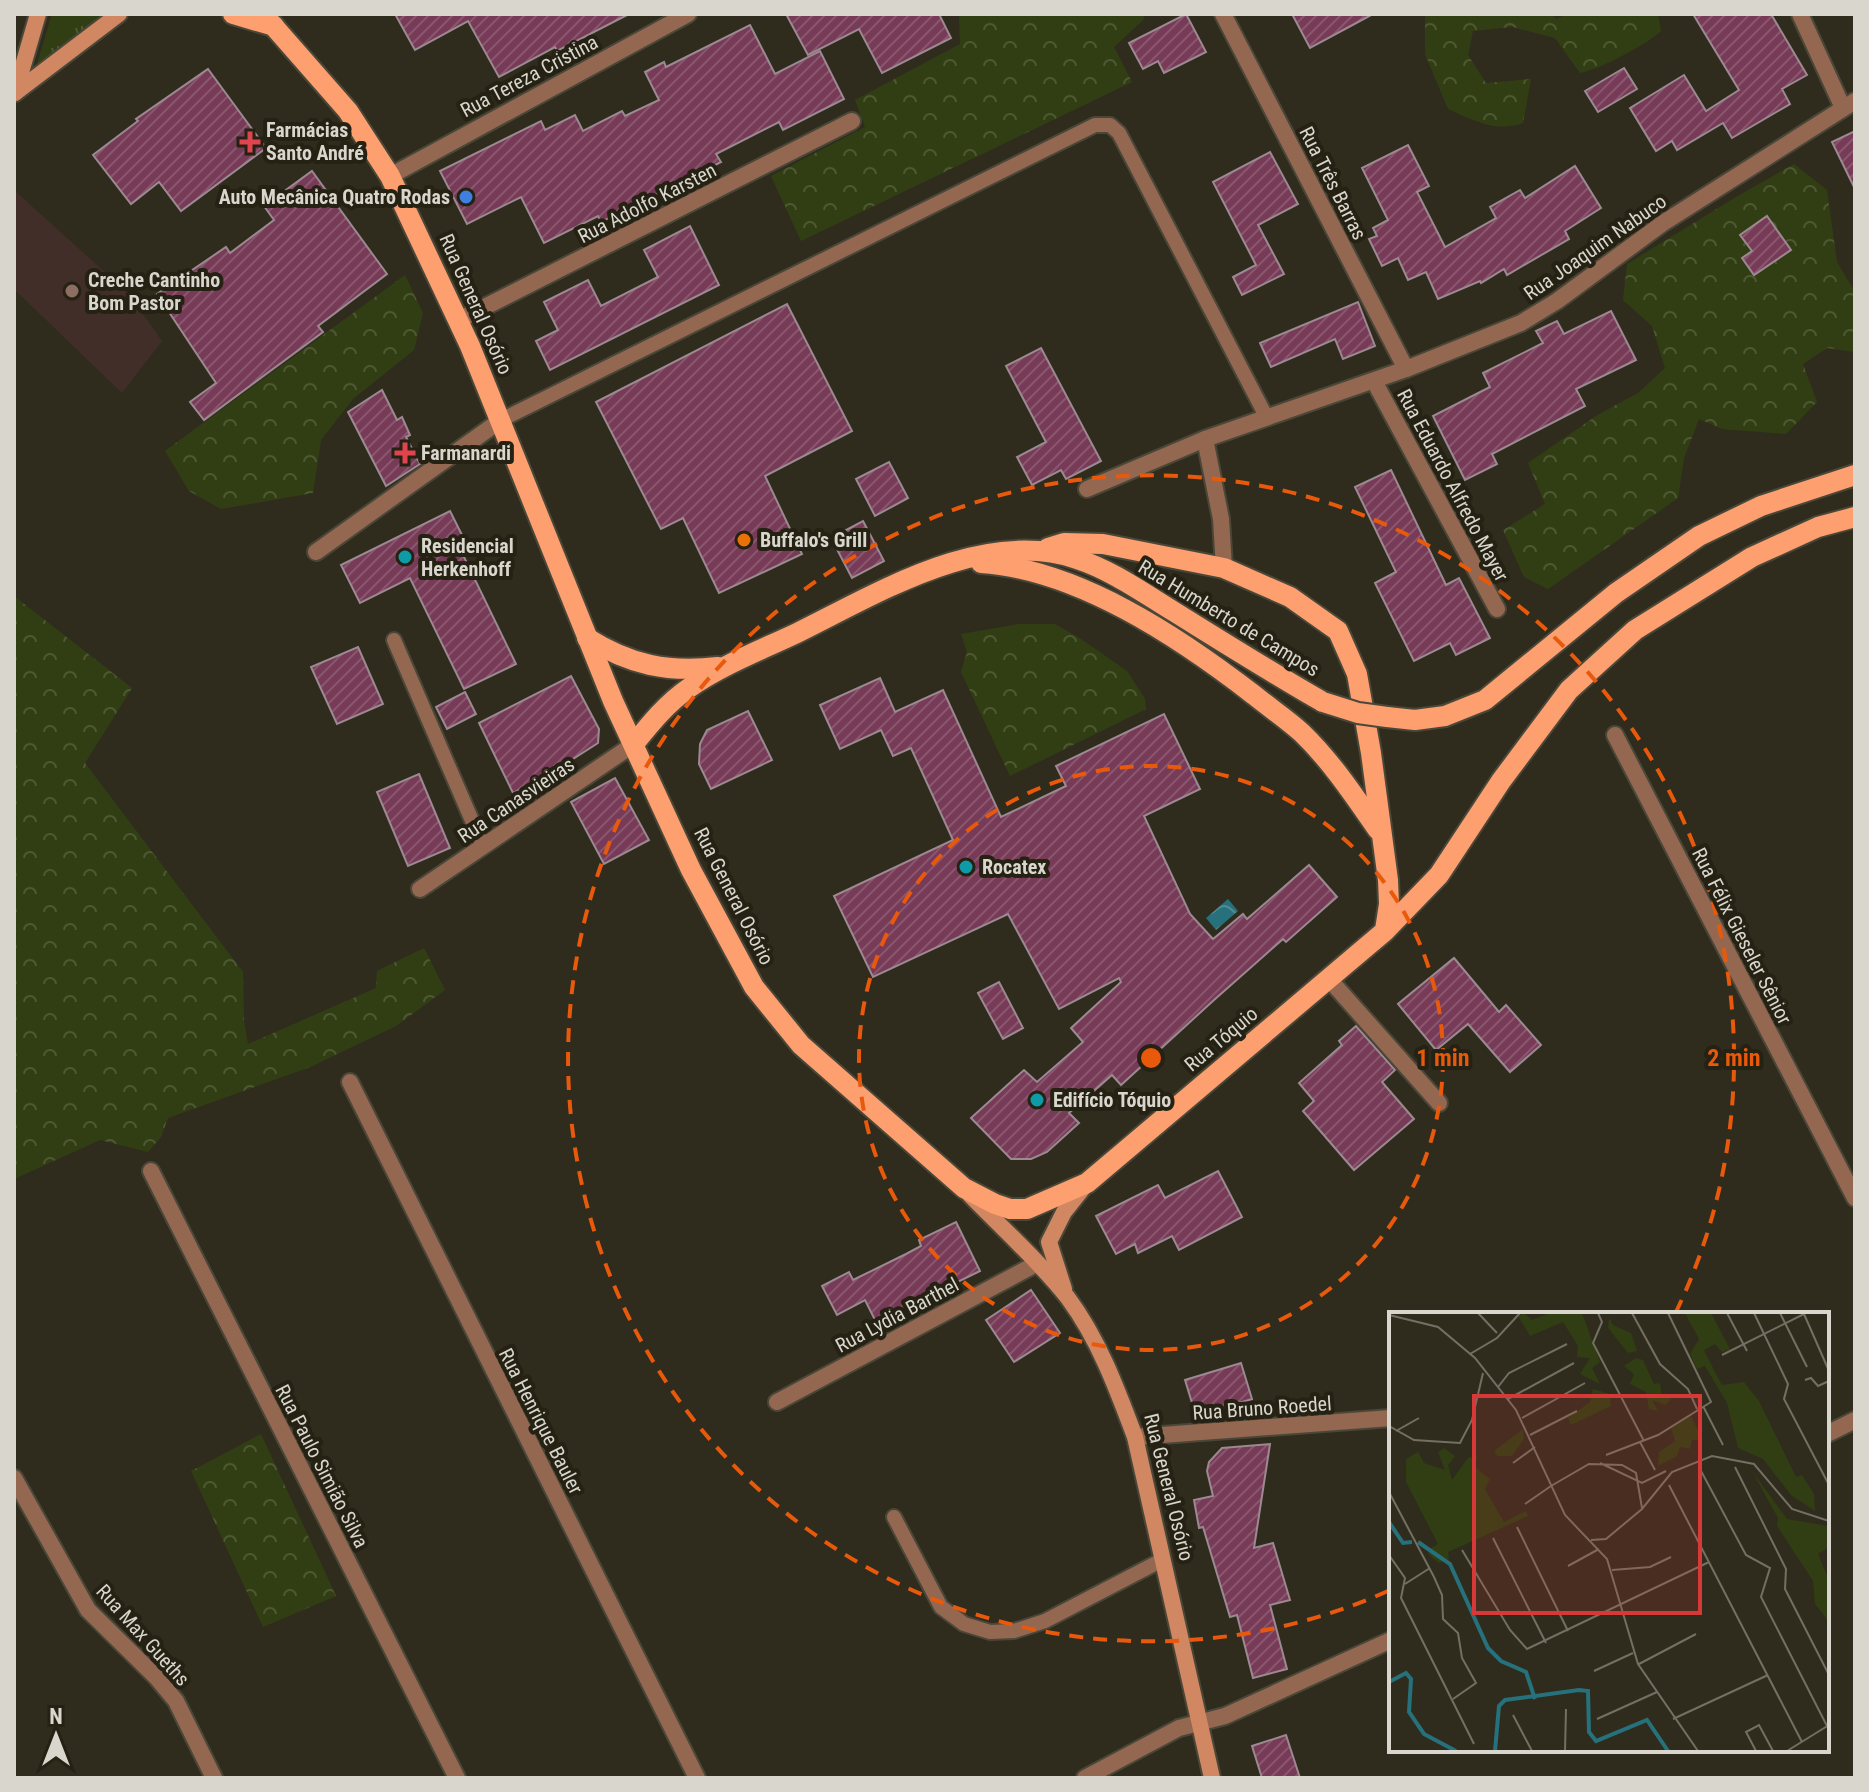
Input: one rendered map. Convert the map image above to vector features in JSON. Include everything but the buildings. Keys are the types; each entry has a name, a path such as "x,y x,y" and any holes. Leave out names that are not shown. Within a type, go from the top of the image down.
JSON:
{"main road":[{"path":"15,95 38,14"},
{"path":"15,95 119,14"},
{"name":"Rua General Osório","path":"233,14 273,18 348,111 390,176 459,320 587,638 634,744 691,870 729,946 754,987 801,1045 964,1188 1068,1298 1099,1347 1135,1437 1212,1778"},
{"name":"Rua Humberto de Campos","path":"634,744 678,696 726,666 953,561 1017,550 1075,558 1104,571 1323,702 1358,713 1387,717 1415,720 1445,716 1485,700 1616,593 1699,536 1761,506 1855,475"},
{"path":"1385,931 1439,875 1501,781 1569,690 1635,630 1752,557 1818,527 1855,517"},
{"path":"1037,552 1064,543 1103,544 1224,568 1290,597 1338,631 1357,674 1371,753 1389,892 1385,931"},
{"path":"953,561 997,564 1045,574 1084,588 1177,642 1229,676 1302,733 1339,775 1380,833"},
{"name":"Rua Humberto de Campos","path":"587,638 603,648 652,667 674,670 726,666"},
{"name":"Rua Tóquio","path":"1068,1298 1049,1242 1064,1212 1087,1183 1385,931"},
{"name":"Rua Tóquio","path":"964,1188 995,1204 1010,1209 1027,1209 1087,1183"}],"street":[{"name":"Rua Tereza Cristina","path":"390,176 688,14"},
{"name":"Rua Três Barras","path":"1223,14 1406,369"},
{"path":"1800,14 1849,104"},
{"name":"Rua Joaquim Nabuco","path":"1087,489 1205,439 1374,381 1521,323 1557,301 1663,223 1849,104"},
{"name":"Rua Adolfo Karsten","path":"459,320 852,121"},
{"name":"Rua Eduardo Alfredo Mayer","path":"1374,381 1497,609"},
{"path":"316,552 501,420"},
{"path":"1205,439 1221,519 1224,568"},
{"name":"Rua Félix Gieseler Sênior","path":"1615,735 1855,1198"},
{"name":"Rua Canasvieiras","path":"420,889 634,744"},
{"path":"1329,979 1439,1103"},
{"name":"Rua Henrique Bauler","path":"350,1082 697,1778"},
{"name":"Rua Paulo Simião Silva","path":"151,1171 457,1778"},
{"name":"Rua Lydia Barthel","path":"777,1402 1036,1264"},
{"name":"Rua Bruno Roedel","path":"1135,1437 1389,1418"},
{"path":"1829,1433 1855,1420"},
{"name":"Rua Max Gueths","path":"14,1478 88,1610 176,1701 214,1778"},
{"path":"1085,1778 1179,1728 1225,1716 1389,1641"}],"lane":[{"path":"501,420 1095,125 1110,125 1119,133 1267,418"},
{"path":"394,640 483,846"},
{"path":"894,1517 941,1607 964,1624 990,1632 1014,1631 1045,1621 1162,1560"}],"shaded area":[{"name":"Creche Cantinho Bom Pastor","path":"14,190 129,294 162,341 122,393 14,289"}],"green space":[{"path":"52,14 109,14 37,64"},
{"path":"959,14 1145,14 1143,20 1114,47 1132,82 801,241 771,176 865,127 855,100 960,44"},
{"path":"1425,14 1552,14 1556,19 1567,14 1658,14 1661,31 1622,56 1580,73 1555,38 1512,27 1473,31 1468,55 1486,83 1531,79 1523,123 1503,127 1485,124 1448,109 1425,54"},
{"path":"1794,164 1827,190 1837,262 1855,292 1855,352 1827,348 1803,364 1817,402 1786,434 1722,429 1699,419 1684,458 1678,498 1548,589 1524,577 1503,530 1545,504 1528,463 1599,414 1638,393 1665,368 1652,326 1623,300 1627,264"},
{"path":"405,275 423,313 414,350 353,399 321,440 313,493 221,509 189,491 165,451"},
{"path":"14,596 132,688 85,763 243,972 248,1044 376,988 377,971 424,948 445,990 396,1026 310,1067 168,1118 161,1137 148,1152 100,1140 14,1179"},
{"path":"1019,624 1055,624 1081,639 1127,671 1145,699 1146,709 1010,776 961,672 967,652 961,634"},
{"path":"261,1434 336,1596 263,1627 191,1471"}],"water":[{"path":"1228,899 1238,911 1216,930 1206,918"}],"place":[{"name":"Farmácias Santo André","path":"250,142"},
{"name":"Auto Mecânica Quatro Rodas","path":"466,197"},
{"name":"Creche Cantinho Bom Pastor","path":"72,291"},
{"name":"Farmanardi","path":"405,453"},
{"name":"Buffalo's Grill","path":"744,540"},
{"name":"Residencial Herkenhoff","path":"405,557"},
{"name":"Rocatex","path":"966,867"},
{"name":"Edifício Tóquio","path":"1037,1100"}]}
